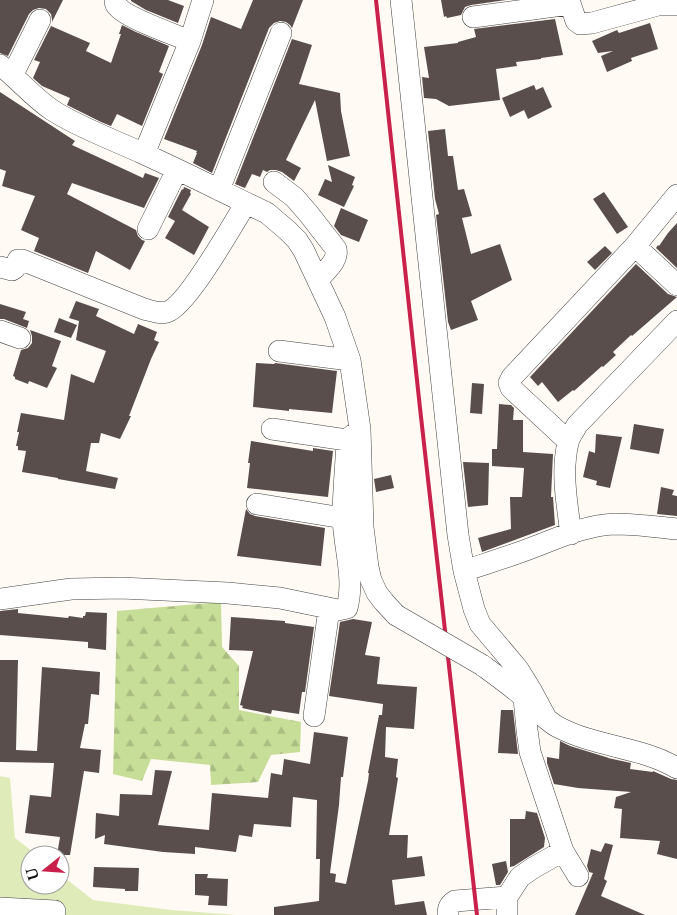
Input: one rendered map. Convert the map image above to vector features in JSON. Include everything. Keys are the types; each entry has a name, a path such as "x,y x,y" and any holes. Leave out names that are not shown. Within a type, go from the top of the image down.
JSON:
{"street":[{"path":"115,0 117,7 124,12 190,41"},
{"path":"144,154 190,41 203,0"},
{"path":"401,0 458,536 464,570 480,624 518,669 546,718"},
{"path":"473,17 569,2 576,21 580,24 592,23 658,5 677,5"},
{"path":"40,20 6,70 33,94 52,110 70,120 267,213 297,240 304,251 335,317 350,360 353,435 368,567 371,580 384,602 396,615 482,665 505,682 558,728 584,739 654,757 677,768"},
{"path":"219,190 281,33"},
{"path":"148,229 176,170"},
{"path":"274,182 294,196 336,248 337,254 334,261 318,280"},
{"path":"568,441 511,388 509,383 512,377 635,246 677,196"},
{"path":"0,267 12,270 18,260 22,260 144,309 154,312 166,312 189,293 246,203"},
{"path":"635,246 677,285"},
{"path":"571,534 565,486 565,461 568,441 577,425 677,320"},
{"path":"0,330 20,338"},
{"path":"279,351 350,360"},
{"path":"272,429 353,435"},
{"path":"0,598 71,589 121,588 228,593 280,598 338,610 347,608 349,580 344,518 353,435"},
{"path":"258,504 344,518"},
{"path":"464,570 592,527 614,524 646,525 677,529"},
{"path":"314,716 329,608"},
{"path":"524,698 526,730 530,752 563,851 578,876"},
{"path":"448,915 449,905 455,901 507,906 520,877 563,851"},
{"path":"0,908 55,911"}],"green space":[{"path":"221,602 222,647 239,666 239,710 301,722 300,752 271,755 258,782 211,785 210,765 151,759 142,781 113,774 117,611"},
{"path":"0,776 10,778 15,838 24,845 20,845 20,895 70,895 70,882 93,900 171,910 237,915 0,915"}],"building":[{"path":"0,0 63,0 52,22 51,14 46,9 39,8 29,14 8,56 0,53"},
{"path":"131,0 168,0 184,6 178,23 146,10"},
{"path":"253,0 303,0 292,28 286,22 280,21 274,23 269,28 212,173 193,163 197,151 164,139 202,45 211,17 241,29"},
{"path":"441,0 506,0 471,5 465,7 461,15 447,18 446,16 444,17"},
{"path":"555,19 563,55 516,62 517,66 496,69 500,100 449,106 436,99 424,98 422,77 429,78 424,47 458,43 476,37 474,29"},
{"path":"650,23 658,49 631,58 632,61 607,72 601,56 613,51 598,53 592,41 617,30 619,33"},
{"path":"122,25 169,46 159,72 163,74 142,126 117,114 111,126 101,122 67,105 70,98 42,86 33,78 40,62 34,60 51,26 90,43 86,51 111,63 121,34 119,34"},
{"path":"292,39 312,45 299,84 340,93 341,111 350,156 327,161 315,100 286,160 301,168 294,181 282,172 270,170 267,172 263,170 260,177 252,174 245,188 235,184"},
{"path":"534,85 536,90 543,87 552,107 528,119 524,110 510,117 502,98"},
{"path":"0,92 75,141 72,145 143,178 145,173 159,178 144,208 72,183 67,194 136,230 138,236 145,241 130,270 96,251 88,273 34,251 39,238 21,230 35,196 2,186 6,171 0,169"},
{"path":"445,129 448,156 453,156 458,190 464,189 472,216 462,218 471,254 500,244 512,280 471,301 478,320 451,330 448,322 436,215 439,214 435,199 428,131"},
{"path":"328,165 355,177 352,185 354,186 344,207 318,195 325,179 332,182"},
{"path":"184,187 191,190 191,194 182,210 209,227 194,255 165,238 175,221 168,217"},
{"path":"604,192 628,227 617,234 593,199"},
{"path":"341,208 368,220 359,242 341,235 334,226"},
{"path":"677,223 677,268 656,248"},
{"path":"605,246 612,253 595,270 587,262"},
{"path":"636,264 668,294 677,297 613,352 616,355 603,367 558,402 542,382 538,386 530,377"},
{"path":"76,301 99,309 96,316 134,334 138,324 157,332 154,340 159,342 129,416 131,416 120,439 101,433 99,443 91,443 86,471 118,478 115,489 22,472 26,451 18,450 18,446 16,446 21,413 64,420 71,374 94,383 106,351 76,340 79,321 69,318"},
{"path":"0,304 26,312 23,319 29,321 27,328 0,319"},
{"path":"59,318 77,325 71,338 54,332"},
{"path":"30,330 61,341 52,366 57,368 47,388 29,381 28,384 15,379 13,376 21,350 28,348 32,343"},
{"path":"256,363 275,363 337,371 332,413 253,407"},
{"path":"472,383 484,384 482,414 470,413"},
{"path":"499,404 511,405 514,408 513,420 523,420 523,452 553,454 551,497 553,497 555,525 482,552 478,538 511,529 510,497 522,497 524,468 492,466 492,449 497,449"},
{"path":"634,424 664,429 659,454 630,449"},
{"path":"596,434 622,437 610,488 596,485 597,481 583,477 589,451 595,453"},
{"path":"251,441 313,451 313,448 333,451 328,497 247,488"},
{"path":"463,462 489,463 488,505 468,507"},
{"path":"391,475 394,488 376,492 374,479"},
{"path":"661,487 674,490 672,495 677,496 677,516 657,514"},
{"path":"246,509 255,516 325,528 321,566 237,556"},
{"path":"18,609 18,613 68,618 69,616 83,618 86,612 107,613 106,650 88,648 88,642 0,635 0,611"},
{"path":"231,617 285,621 285,623 314,627 305,692 302,692 299,714 272,710 271,714 242,708 243,706 240,705 253,651 229,650"},
{"path":"353,619 372,622 365,655 380,657 377,684 417,687 414,729 386,727 385,757 398,759 396,777 398,778 389,835 408,835 407,858 422,856 425,876 392,880 395,905 424,901 427,915 274,915 274,907 319,901 320,859 316,859 317,800 293,797 291,827 254,824 252,837 239,835 236,852 195,847 195,854 163,852 104,844 105,835 95,839 96,813 119,816 120,794 152,795 155,770 172,771 158,825 209,830 212,793 268,798 271,773 282,775 284,759 310,764 314,732 348,737 343,777 341,777 330,873 336,874 335,882 346,884 368,781 379,715 382,715 383,704 329,696 340,622"},
{"path":"0,660 18,660 16,750 37,751 42,667 100,672 99,695 91,694 88,724 85,724 80,748 101,750 99,773 84,771 70,855 70,845 59,845 60,837 25,833 30,795 51,797 54,763 0,762"},
{"path":"501,710 513,710 518,754 498,753"},
{"path":"560,741 608,758 631,763 630,769 653,771 677,780 677,859 657,854 660,841 620,838 622,809 614,808 616,797 631,792 554,784 547,763 547,757 559,759"},
{"path":"526,811 537,813 545,838 544,847 510,867 510,819 525,819"},
{"path":"605,843 613,845 604,879 607,881 601,896 645,915 575,915 593,873 589,872 587,866 591,849 601,852"},
{"path":"506,861 508,872 500,885 496,885 492,864"},
{"path":"94,867 139,868 138,891 93,887"},
{"path":"195,874 208,874 207,878 228,879 227,906 208,905 209,896 195,895"}],"railway":[{"path":"376,0 477,915"}]}
